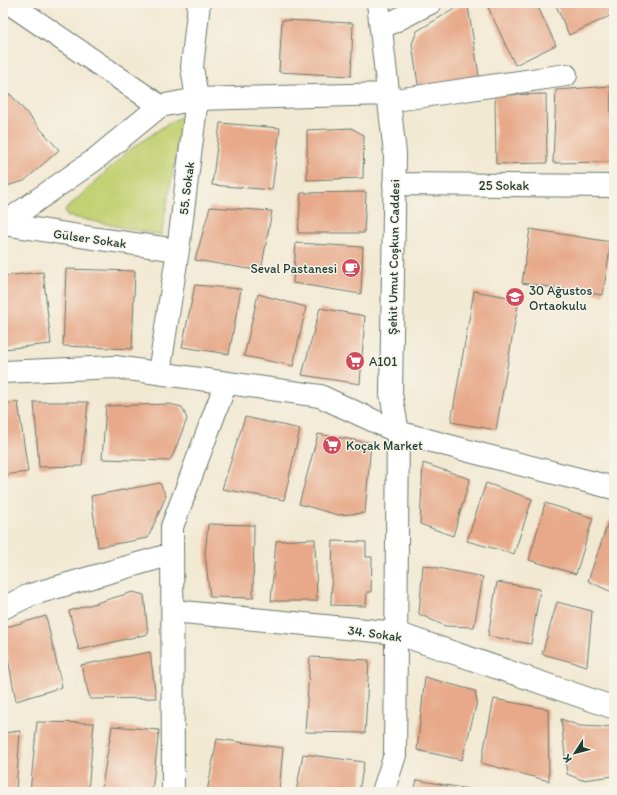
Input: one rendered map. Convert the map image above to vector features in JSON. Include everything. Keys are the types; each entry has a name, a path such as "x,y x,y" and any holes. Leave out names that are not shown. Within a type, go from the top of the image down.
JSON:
{"street":[{"path":"8,3 160,106"},
{"name":"55. Sokak","path":"159,373 178,250 198,100 192,67 199,3"},
{"name":"Şehit Umut Coşkun Caddesi","path":"378,3 395,154 391,394 398,432 395,755 383,792"},
{"path":"381,28 430,3"},
{"path":"3,224 93,161 160,106 198,100 389,98 566,75"},
{"name":"25 Sokak","path":"394,184 614,186"},
{"name":"Gülser Sokak","path":"3,224 178,250"},
{"path":"3,372 115,367 320,396 398,432 614,488"},
{"path":"173,792 172,527 226,383"},
{"path":"3,608 30,595 172,554"},
{"name":"34. Sokak","path":"172,611 396,633 614,707"}],"green space":[{"path":"184,115 161,235 67,216 65,210 127,152 167,124"}],"building":[{"path":"486,3 536,3 556,45 515,65"},
{"path":"555,3 614,3 614,14 569,35"},
{"path":"461,5 468,6 480,82 419,91 412,44 417,31"},
{"path":"282,20 353,23 351,76 279,72"},
{"path":"611,86 610,162 553,163 556,90"},
{"path":"10,94 59,150 24,181 3,187 3,99"},
{"path":"546,94 547,163 496,164 495,95"},
{"path":"220,123 280,128 272,190 212,185"},
{"path":"351,128 364,135 363,178 307,180 307,130"},
{"path":"366,192 364,233 298,233 301,193"},
{"path":"210,207 272,211 261,271 195,260"},
{"path":"530,229 611,242 603,295 522,283"},
{"path":"296,243 363,247 361,294 293,283"},
{"path":"66,269 135,271 132,349 63,346"},
{"path":"43,272 51,344 3,349 3,276"},
{"path":"195,285 241,289 229,354 182,347"},
{"path":"474,291 519,299 496,430 451,422"},
{"path":"258,294 306,307 293,366 244,356"},
{"path":"320,308 365,316 360,384 302,375"},
{"path":"18,402 28,472 3,475 3,404"},
{"path":"34,402 88,402 82,466 39,467"},
{"path":"169,404 182,407 187,419 173,455 169,461 102,459 106,406"},
{"path":"245,417 300,429 284,500 222,489"},
{"path":"318,434 371,443 365,513 338,515 299,504"},
{"path":"423,463 470,479 453,536 420,524"},
{"path":"160,483 166,496 148,538 98,547 91,496"},
{"path":"486,483 532,499 514,554 467,541"},
{"path":"545,503 593,518 576,574 529,560"},
{"path":"609,520 614,521 614,593 588,581"},
{"path":"208,524 254,525 253,598 210,597 205,554"},
{"path":"315,539 317,601 271,601 276,541"},
{"path":"333,541 366,542 366,557 372,557 371,592 367,592 366,606 331,605"},
{"path":"423,565 483,577 474,627 445,626 419,614"},
{"path":"497,582 540,589 531,644 488,636"},
{"path":"133,592 144,595 148,634 79,650 69,611"},
{"path":"557,602 592,611 587,666 542,654"},
{"path":"46,616 62,687 16,701 3,628"},
{"path":"150,652 156,698 90,699 81,665"},
{"path":"310,657 369,660 365,733 305,732"},
{"path":"425,677 475,691 477,702 462,760 417,750"},
{"path":"494,699 548,709 549,781 481,763"},
{"path":"561,719 580,726 614,726 614,776 582,780 567,774"},
{"path":"37,722 94,723 88,792 30,792"},
{"path":"112,726 159,730 152,792 101,792"},
{"path":"20,731 16,792 3,792 3,733"},
{"path":"217,739 283,748 279,792 207,792"},
{"path":"303,754 364,762 359,792 296,792"},
{"path":"417,780 468,789 467,792 414,792"}],"place":[{"name":"Seval Pastanesi","path":"351,268"},
{"name":"30 Ağustos Ortaokulu","path":"515,297"},
{"name":"A101","path":"355,361"},
{"name":"Koçak Market","path":"332,445"}]}
